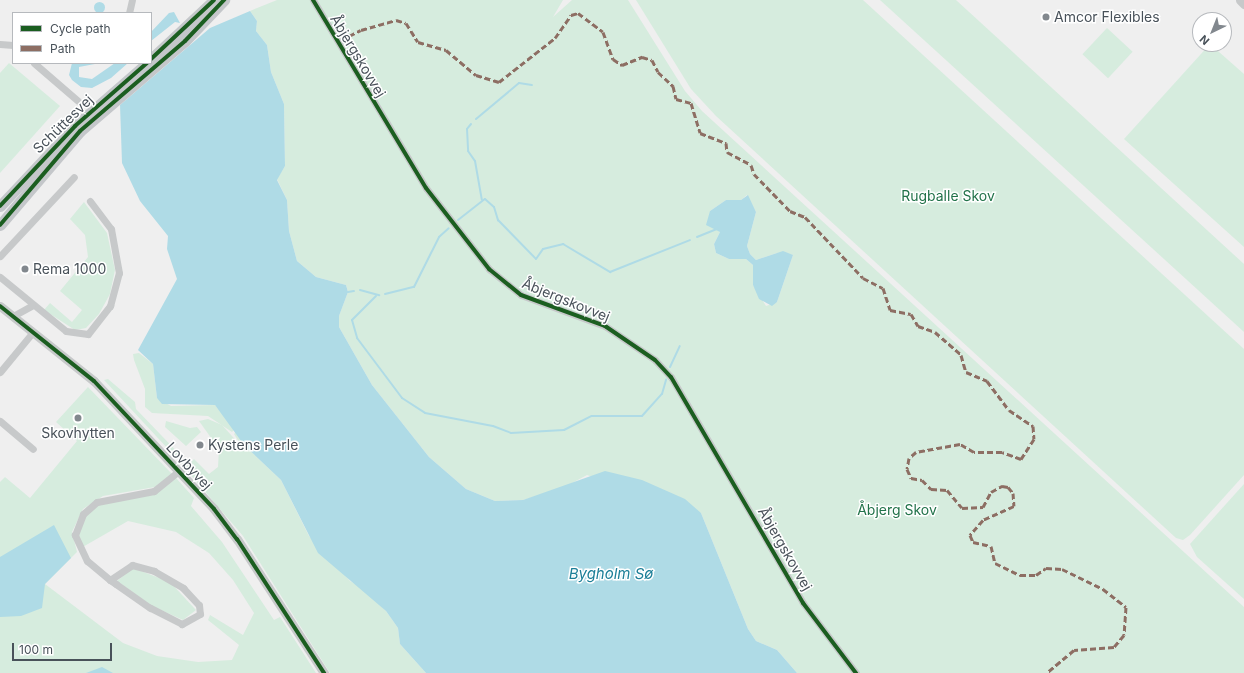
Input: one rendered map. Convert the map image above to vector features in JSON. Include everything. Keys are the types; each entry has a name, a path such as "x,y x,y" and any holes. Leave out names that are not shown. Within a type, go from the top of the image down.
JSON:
{"main road":[{"path":"152,58 214,0"},
{"name":"Schüttesvej","path":"0,225 80,131 185,41 224,0"},
{"name":"Schüttesvej","path":"0,206 75,126 146,64"}],"street":[{"path":"129,12 132,0"},
{"name":"Åbjergskovvej","path":"312,0 426,188 489,269 521,295 605,326 655,360 672,377 803,603 856,673"},
{"path":"1240,0 1244,4"},
{"path":"0,44 12,45"},
{"path":"34,65 78,101"},
{"path":"0,256 74,177"},
{"path":"0,277 32,306 66,331 81,335 93,330 110,306 117,285 119,259 111,229 90,201"},
{"name":"Lovbyvej","path":"0,306 94,381 179,471 237,539 324,673"},
{"path":"13,316 32,306"},
{"path":"0,372 34,332"},
{"path":"0,421 33,449"},
{"path":"110,580 132,565 154,571 183,588 199,605 200,614 182,624 150,608 110,580 88,561 77,543 76,527 83,514 106,498 154,491 179,471"}],"green space":[{"name":"Åbjerg Skov","path":"277,0 563,0 553,17 572,0 628,0 685,91 702,111 1244,607 1244,673 797,673 777,650 756,641 748,629 701,513 587,475 561,489 523,500 495,501 466,489 429,457 372,385 339,327 339,316 348,292 346,285 316,277 297,261 289,231 287,200 277,179 285,166 284,104 271,72 267,45 256,31 257,21 250,11","holes":["747,195 756,212 747,246 750,254 756,260 777,253 793,255 777,302 766,306 753,285 753,265 746,259 729,259 716,253 714,244 720,232 710,211 726,200 741,200"]},
{"name":"Rugballe Skov","path":"636,0 863,0 1244,349 1244,475 1190,535 1183,540 1176,538 716,116 691,89"},
{"path":"880,0 956,0 1244,264 1244,332"},
{"path":"1107,28 1133,52 1108,78 1082,54"},
{"path":"1203,52 1219,52 1244,74 1244,247 1124,139"},
{"path":"9,63 60,106 0,173 0,73"},
{"path":"84,202 107,233 115,270 110,294 99,314 86,328 75,330 44,310 50,303 72,322 82,310 60,291 88,257 85,235 70,219"},
{"path":"139,353 153,364 157,398 171,406 215,405 235,429 232,432 208,416 152,413 145,407 145,389 134,360 133,354"},
{"path":"108,379 135,402 136,409 186,461 182,464 104,380"},
{"path":"88,387 172,474 155,487 103,496 83,509 72,532 77,552 45,584 123,643 157,656 198,662 232,660 239,645 208,620 210,615 243,635 254,613 233,580 209,553 176,532 128,521 81,548 78,535 83,517 94,507 116,499 143,497 176,478 194,498 191,506 222,542 274,620 280,617 316,673 0,673 0,482 5,477 30,498 77,441 56,422"},
{"path":"208,419 222,425 242,447 234,434 237,431 244,445 281,480 309,536 350,581 367,591 386,611 398,628 400,644 426,673 330,673 243,536 185,468 194,459 209,474 218,467 219,449 199,421"},
{"path":"166,421 190,428 197,427 201,432 186,446 165,427"},
{"path":"1244,484 1244,599 1197,557 1190,544"},
{"path":"133,568 170,582 196,610 183,620 152,606 117,581"}],"water":[{"path":"97,2 101,2 103,3 103,11 97,12 94,9 94,5"},
{"name":"Bygholm Sø","path":"250,11 257,21 256,31 267,45 271,72 284,104 285,166 277,180 287,200 289,231 297,261 316,277 346,285 348,292 339,316 339,327 372,385 429,457 466,489 495,501 523,500 605,471 642,480 685,499 701,513 748,629 756,641 777,650 797,673 426,673 400,644 398,628 386,611 318,553 281,480 244,445 215,405 162,404 157,398 153,364 138,350 177,279 167,249 168,236 140,201 122,163 120,105 210,28"},
{"path":"174,12 180,23 175,22 152,40 152,31 169,13"},
{"path":"72,64 95,64 79,67 79,77 92,79 114,64 127,64 111,78 92,88 81,87 72,80 69,75"},
{"path":"748,195 756,212 747,246 750,254 756,260 783,251 793,255 777,302 772,306 759,299 753,285 753,265 746,259 729,259 716,253 714,244 720,232 706,225 710,211 726,200 741,200"},
{"path":"54,525 71,558 45,584 42,608 21,616 0,617 0,557"},
{"path":"102,667 113,673 86,673"}],"waterway":[{"path":"476,119 519,83 532,85"},
{"path":"471,124 467,129 468,151 475,161 482,199"},
{"path":"458,220 485,199 494,207 498,220 536,259 543,249 563,244 610,272 690,240"},
{"path":"385,294 414,287 439,237 449,228"},
{"path":"697,237 717,229"},
{"path":"360,290 379,295"},
{"path":"348,292 354,291"},
{"path":"376,296 352,320 357,338 402,398 425,413 493,426 511,433 564,430 592,416 642,416 662,394 666,380"},
{"path":"670,367 680,346"}],"marked path":[{"path":"348,45 349,36 361,30 396,20 406,23 418,42 446,50 476,75 499,82 555,38 571,15 578,13 603,32 613,59 622,65 642,57 652,60 658,72 673,86 676,99 691,103 700,133 726,143 727,152 751,165 754,174 790,211 805,217 863,278 883,288 890,310 911,314 918,326 935,332 961,355 966,372 987,381 1009,410 1033,426 1034,439 1021,459 1002,452 974,452 960,444 916,452 909,458 907,469 911,478 922,480 931,489 947,490 962,508 983,507 991,492 1002,486 1008,487 1013,493 1014,506 983,520 970,535 973,542 991,546 995,563 1020,575 1036,575 1046,568 1062,569 1103,589 1126,607 1124,635 1114,647 1074,650 1047,673"}],"cycle path":[{"path":"152,58 214,0"},
{"path":"0,225 80,131 185,41 224,0"},
{"path":"313,0 426,188 489,269 521,295 605,326 655,360 671,377 803,603 856,673"},
{"path":"0,206 75,126 146,64"},
{"path":"0,306 94,381 214,509 237,539 324,673"}],"place":[{"name":"Amcor Flexibles","path":"1046,17"},
{"name":"Rema 1000","path":"25,269"},
{"name":"Skovhytten","path":"78,418"},
{"name":"Kystens Perle","path":"200,445"}]}
